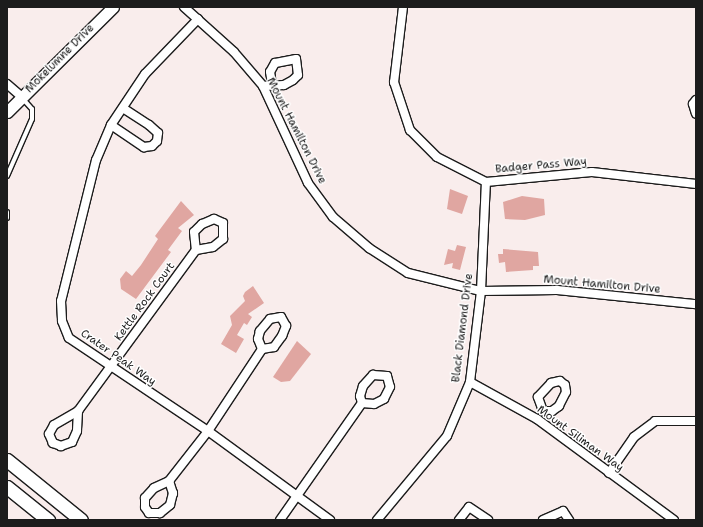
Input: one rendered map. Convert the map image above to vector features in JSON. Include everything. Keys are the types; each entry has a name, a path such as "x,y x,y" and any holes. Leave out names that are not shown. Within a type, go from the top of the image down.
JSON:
{"main road":[{"path":"7,460 81,520"},
{"path":"7,487 48,520"}],"street":[{"name":"Mokelumne Drive","path":"7,112 113,7"},
{"name":"Mount Hamilton Drive","path":"184,7 234,52 263,86 308,183 333,217 369,248 408,273 481,291 557,290 696,304"},
{"name":"Badger Pass Way","path":"403,7 394,82 410,130 437,157 486,182 592,172 696,184"},
{"name":"Crater Peak Way","path":"198,19 145,74 111,125 96,160 61,301 62,321 69,338 208,431 330,520"},
{"path":"263,86 272,83"},
{"path":"7,84 22,97"},
{"path":"696,100 693,104 696,114"},
{"path":"111,125 144,147 152,146 157,141 158,133 149,125 123,108"},
{"name":"Black Diamond Drive","path":"377,520 447,436 470,382 481,291 486,182"},
{"name":"Kettle Rock Court","path":"78,411 112,367 196,250"},
{"path":"169,481 208,431 262,349"},
{"name":"Mount Siliman Way","path":"470,382 537,419 674,520"},
{"path":"280,520 298,498 362,403"},
{"path":"78,411 77,431 72,442 61,446 53,443 49,434 54,425 78,411"},
{"path":"537,419 543,411"},
{"path":"609,473 634,437 655,421 696,420"},
{"path":"459,520 469,507 488,520"},
{"path":"543,520 563,511 569,520"}],"lane":[{"path":"7,176 32,119 32,109 22,97"},
{"path":"7,212 7,218"}],"building":[{"path":"450,189 468,196 462,214 447,209"},
{"path":"522,196 544,199 545,215 525,220 505,219 503,202"},
{"path":"181,201 194,215 178,228 182,231 168,250 171,252 136,299 121,289 120,279 126,271 132,276 141,265 158,239 155,236"},
{"path":"457,245 466,247 460,270 452,268 453,263 444,265 448,249 455,251"},
{"path":"503,249 538,252 539,266 533,266 533,270 506,272 505,262 499,263 498,254 503,254"},
{"path":"253,286 264,303 248,314 252,317 247,325 244,323 237,335 244,339 236,353 221,344 232,325 230,316 245,301 243,296 245,292"},
{"path":"297,341 311,354 290,381 281,382 273,377"}]}
